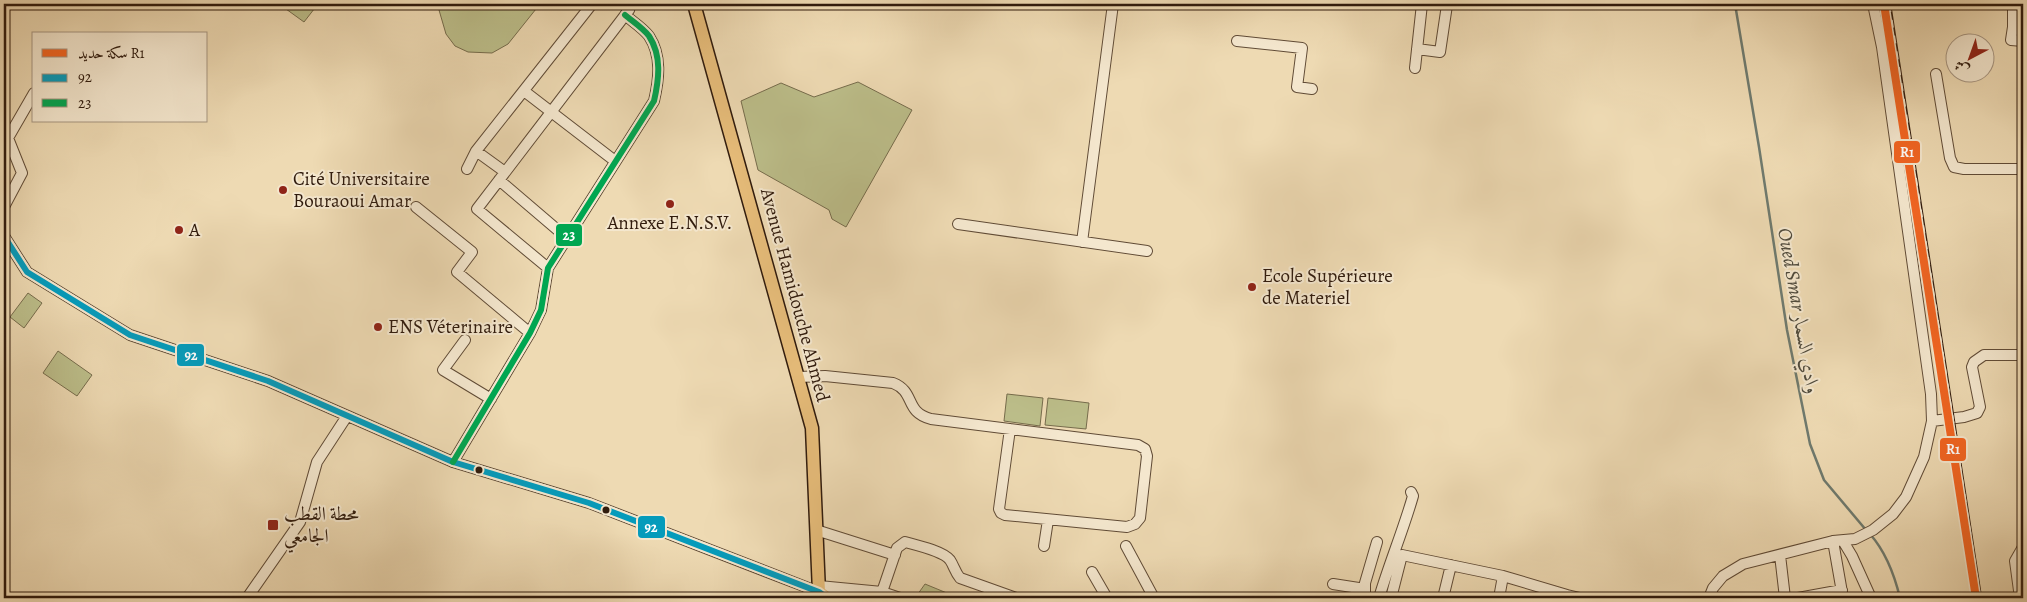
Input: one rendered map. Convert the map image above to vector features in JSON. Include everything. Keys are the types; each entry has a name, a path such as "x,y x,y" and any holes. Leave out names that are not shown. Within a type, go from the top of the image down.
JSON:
{"main road":[{"name":"Avenue Hamidouche Ahmed","path":"694,4 812,428 816,530 822,594"}],"street":[{"path":"467,169 476,151 592,4"},
{"path":"548,268 477,209 630,10 623,4"},
{"path":"1082,242 1114,4"},
{"path":"1415,68 1422,4"},
{"path":"1417,49 1440,52 1447,5 1444,4"},
{"path":"1709,598 1713,588 1723,576 1743,564 1838,541 1855,539 1873,530 1893,514 1906,497 1924,457 1932,421 1931,394 1882,47 1874,4"},
{"path":"2013,4 2018,27 2011,40 2023,41"},
{"path":"453,462 530,333 541,310 548,268 654,100 659,78 658,58 649,35 625,15"},
{"path":"1237,41 1302,48 1297,87 1312,89"},
{"path":"1936,74 1950,158 1954,167 1964,169 2023,169"},
{"path":"524,91 615,161"},
{"path":"4,207 22,173 8,138 32,96"},
{"path":"476,151 567,238"},
{"path":"416,207 472,252 457,272 530,333"},
{"path":"958,224 1146,251"},
{"path":"4,236 28,272 130,335 268,381 453,462 589,503 822,594 882,592 900,598"},
{"path":"465,340 444,370 491,399"},
{"path":"1932,421 1964,417 1977,413 1980,406 1972,367 1978,357 1984,355 2023,355"},
{"path":"799,377 825,376 893,383 901,386 907,393 912,407 920,416 1010,428 1138,446 1145,449 1147,456 1140,518 1135,524 1127,527 1005,516 999,509 1010,428"},
{"path":"247,598 300,522 317,462 347,416"},
{"path":"1379,598 1387,571 1402,535 1413,496 1411,492"},
{"path":"1044,546 1048,520"},
{"path":"816,530 895,554"},
{"path":"1798,598 1843,594 1838,541"},
{"path":"1838,541 1856,563 1871,598"},
{"path":"882,592 897,548 905,542 943,554 950,560 954,571 960,578 1016,598"},
{"path":"1333,584 1365,594 1377,542"},
{"path":"1126,546 1154,598"},
{"path":"2020,598 2015,561 2023,547"},
{"path":"1391,598 1402,554 1503,576 1566,596 1580,598"},
{"path":"1780,555 1785,598"},
{"path":"1443,598 1451,565"},
{"path":"1092,572 1107,598"},
{"path":"1498,598 1503,576"}],"green space":[{"path":"290,4 318,4 304,22 286,9"},
{"path":"441,4 540,4 508,44 492,53 468,52 455,46 446,34 439,10"},
{"path":"858,82 912,110 846,227 832,219 829,210 758,170 741,101 781,83 814,97"},
{"path":"28,293 42,303 24,328 10,317"},
{"path":"58,351 92,375 77,396 43,373"},
{"path":"1007,394 1043,398 1040,426 1004,421"},
{"path":"1048,398 1089,403 1086,429 1045,425"},
{"path":"925,584 959,598 915,598"}],"waterway":[{"name":"Oued Smar وادي السمار","path":"1735,4 1787,330 1810,444 1824,480 1866,530"},
{"name":"Oued Smar وادي السمار","path":"1870,534 1889,565 1900,598"}],"railway":[{"path":"1889,4 1980,598"}],"rail line":[{"name":"R1","path":"1884,4 1976,598"}],"transit line":[{"name":"23","path":"453,462 530,333 541,310 548,268 654,101 658,76 656,51 647,33 625,15"},
{"name":"92","path":"4,236 27,272 130,335 268,381 453,462 589,503 819,592 827,598"}],"place":[{"name":"Cité Universitaire Bouraoui Amar","path":"283,190"},
{"name":"Annexe E.N.S.V.","path":"670,204"},
{"name":"A","path":"179,230"},
{"name":"Ecole Supérieure de Materiel","path":"1252,287"},
{"name":"ENS Véterinaire","path":"378,327"},
{"name":"محطة القطب الجامعي","path":"273,525"}]}
